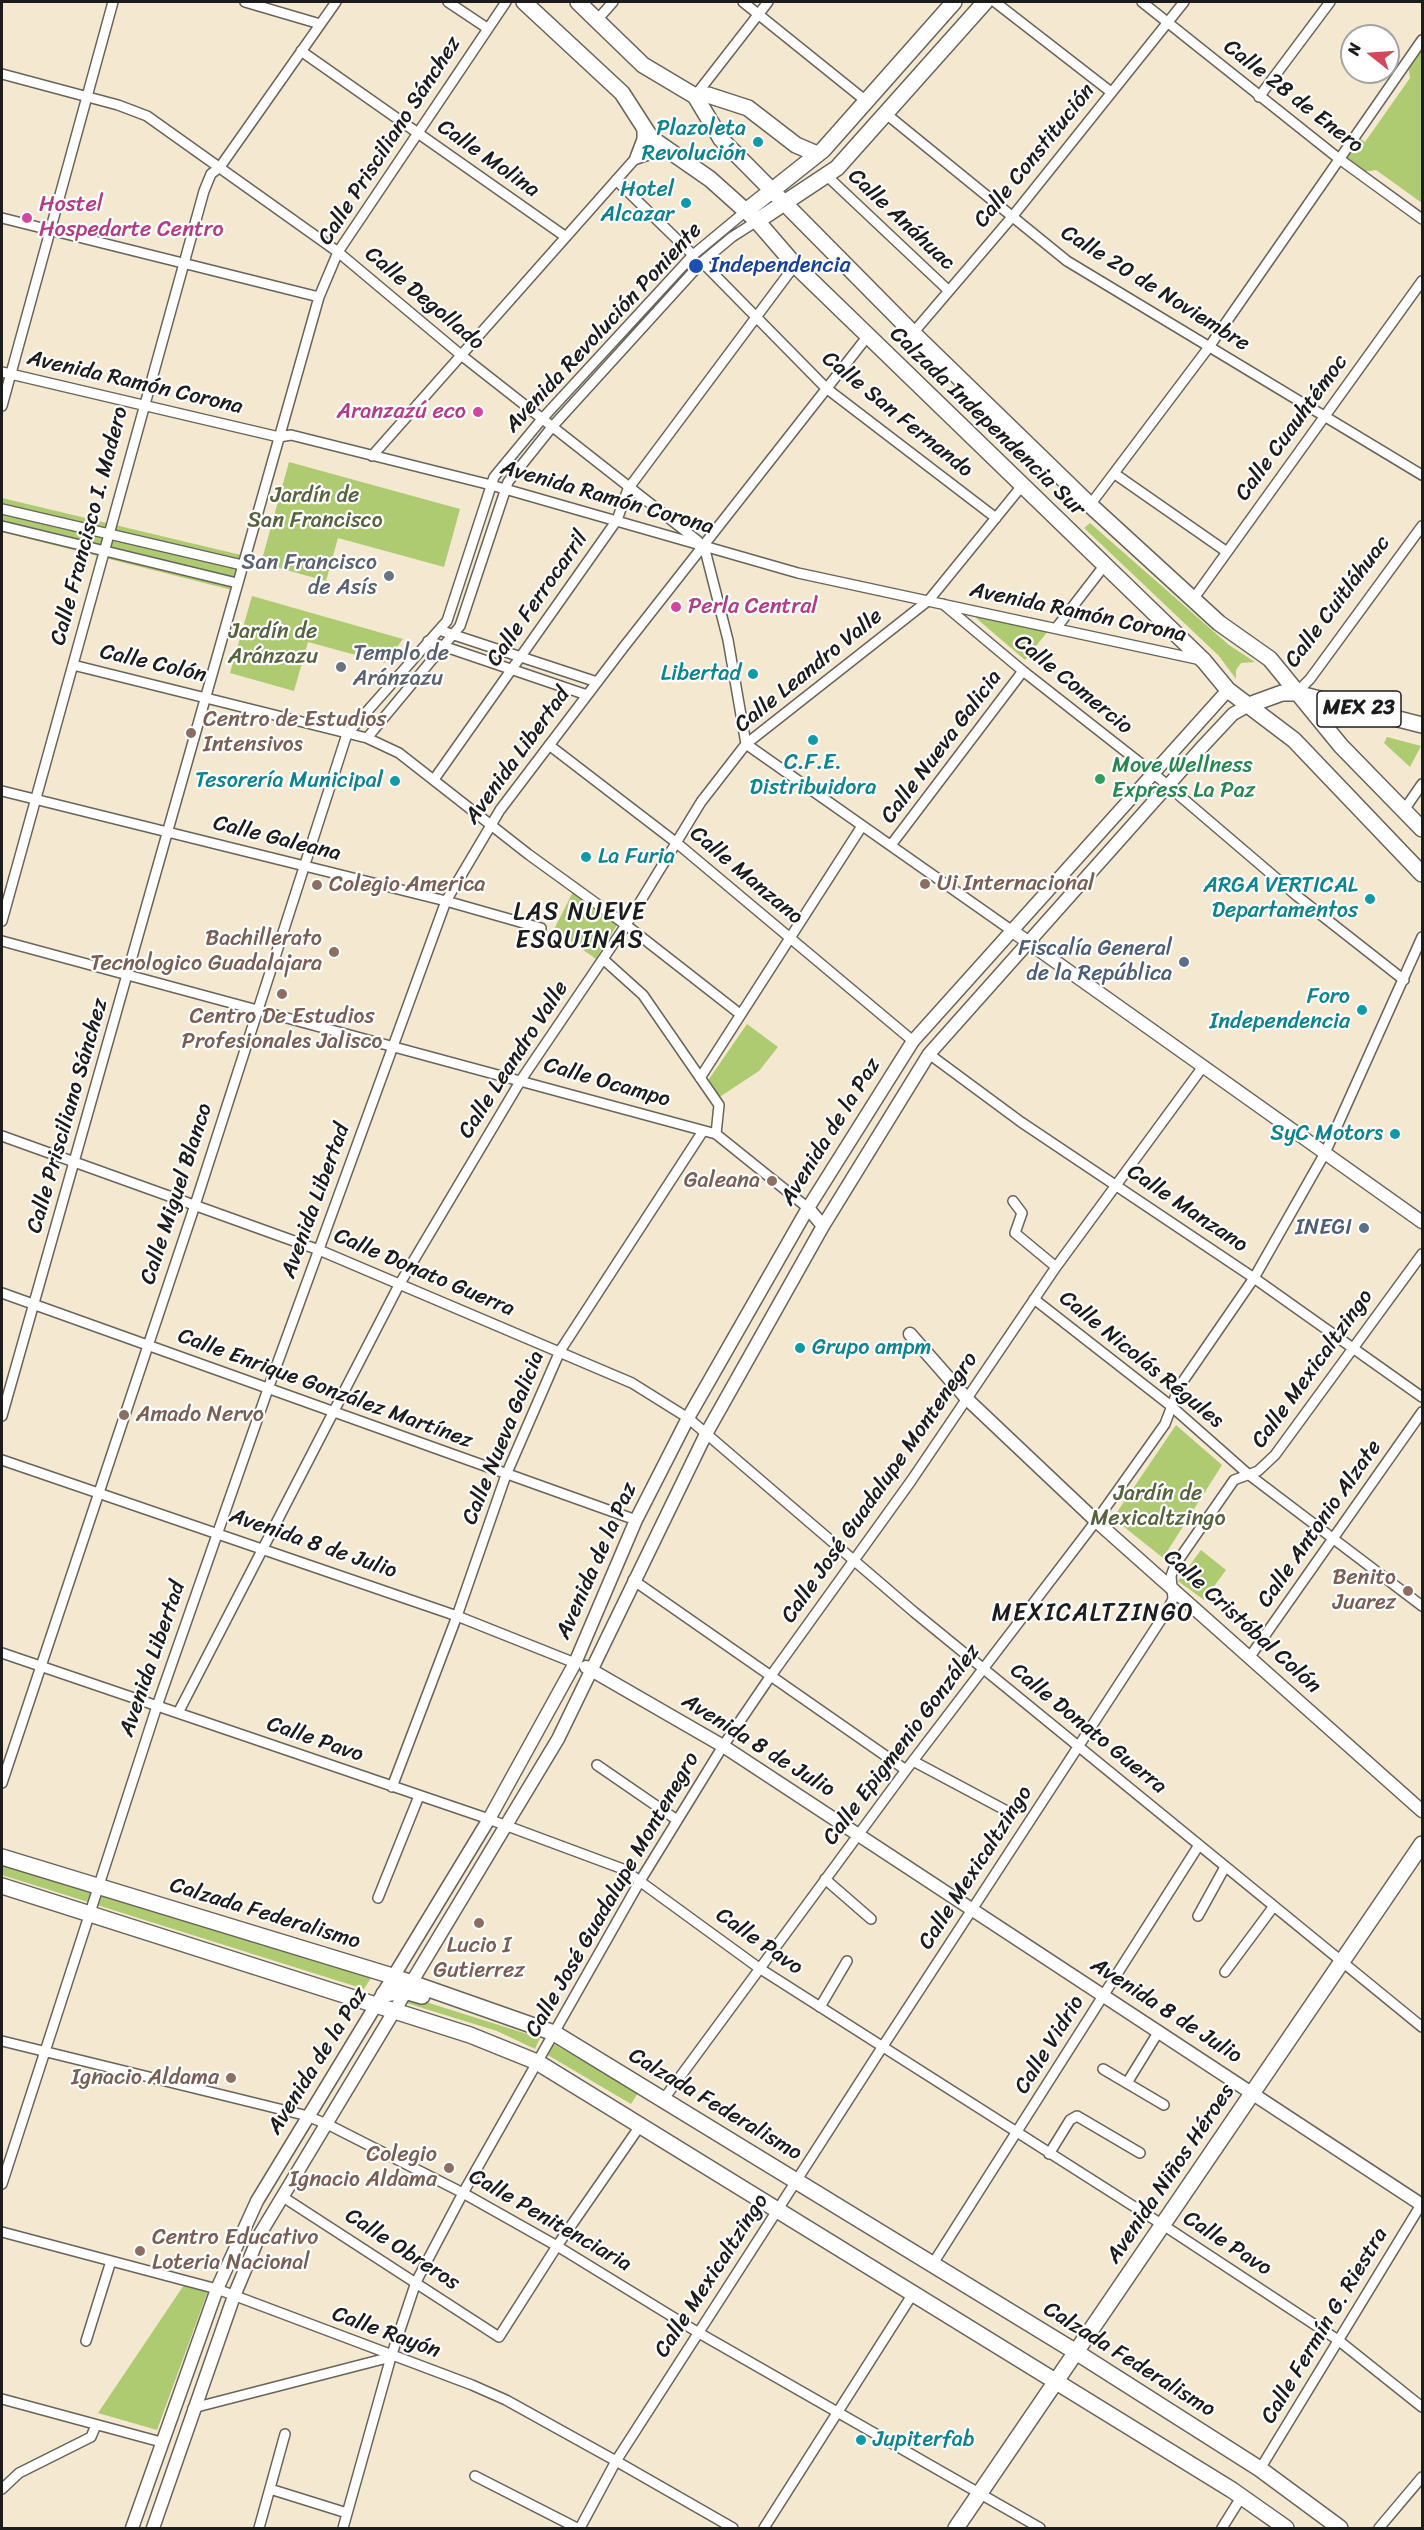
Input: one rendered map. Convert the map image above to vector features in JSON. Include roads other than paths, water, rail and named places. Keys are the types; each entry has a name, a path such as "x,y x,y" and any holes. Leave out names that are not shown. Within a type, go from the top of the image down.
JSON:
{"main road":[{"name":"Calzada Independencia Sur","path":"524,2 622,93 651,138 710,179 751,216 795,265 867,337 1204,661 1228,690 1294,740 1422,874"},
{"name":"Calzada Independencia Sur","path":"578,2 643,65 694,96 721,139 913,333 1090,505 1219,623 1270,660 1341,746 1422,829"},
{"path":"751,216 772,189 817,154 954,2"},
{"path":"751,216 786,204 827,176 985,2"},
{"path":"694,96 708,95 748,108 796,145 817,154"},
{"name":"Calle Cuitláhuac","path":"1249,705 1282,693 1296,693"},
{"name":"MEX 23","path":"1296,693 1422,724"},
{"name":"Avenida Niños Héroes","path":"956,2529 1422,1844"},
{"name":"Calzada Federalismo","path":"2,1857 394,1977 408,1987 549,2031 1076,2352 1260,2469 1340,2529"},
{"path":"2,1886 381,2000 394,2011 470,2035 537,2062 1242,2496 1286,2529"},
{"path":"381,2000 408,1987"}],"street":[{"path":"2,406 6,373 113,2"},
{"path":"245,2 320,24"},
{"name":"Calle Francisco I. Madero","path":"2,921 143,403 204,191 211,174 220,167 336,2"},
{"path":"448,2 487,28"},
{"name":"Calle Prisciliano Sánchez","path":"2,1416 319,297 338,252 506,2"},
{"path":"597,20 613,2"},
{"path":"743,2 866,101"},
{"path":"694,96 768,2"},
{"path":"995,2 1111,92"},
{"name":"Calle 28 de Enero","path":"1142,2 1259,97 1422,219"},
{"name":"Calle Constitución","path":"913,333 1012,217 1184,2"},
{"path":"1259,97 1330,2"},
{"path":"1090,505 1209,347 1338,158 1422,43"},
{"name":"Calle Molina","path":"301,51 566,237"},
{"name":"Calle Degollado","path":"2,74 147,116 338,252 461,355 628,489 704,546"},
{"name":"Calle 20 de Noviembre","path":"885,113 1066,261 1325,414 1422,475"},
{"path":"372,456 633,160 642,139 642,125"},
{"path":"633,160 660,151 672,154"},
{"name":"Calle Anáhuac","path":"827,176 949,291"},
{"path":"616,180 693,255"},
{"name":"Avenida Revolución Poniente","path":"428,641 447,621 494,477 542,419 693,255 751,216"},
{"name":"Avenida Revolución Poniente","path":"445,647 460,626 508,482 552,428 702,262 732,237 751,216"},
{"path":"2,218 319,297"},
{"name":"Calle San Fernando","path":"702,262 826,388 996,518"},
{"name":"Calle Ferrocarril","path":"435,778 617,520 628,489 795,265"},
{"name":"Calle Cuauhtémoc","path":"1194,598 1422,281"},
{"name":"Avenida Libertad","path":"2,2184 157,1706 268,1389 446,901 490,824 597,682 867,337"},
{"name":"Avenida Ramón Corona","path":"6,373 279,436 291,435 491,485 798,573 1057,627 1204,661"},
{"path":"1114,474 1227,552"},
{"name":"Calle Leandro Valle","path":"178,1713 399,1285 521,1080 626,925 701,802 746,744 929,600 1021,487"},
{"path":"2,509 242,565"},
{"path":"2,526 237,583"},
{"name":"Calle Cuitláhuac","path":"1296,693 1310,679 1422,526"},
{"path":"704,546 728,640 746,744 1422,1222"},
{"path":"1057,627 1104,566"},
{"name":"Calle Comercio","path":"941,603 1023,672 1153,773 1297,896 1404,980"},
{"path":"439,630 597,682"},
{"path":"428,641 587,695"},
{"name":"Calle Miguel Blanco","path":"2,1783 195,1205 347,734 428,641"},
{"path":"367,738 445,647"},
{"name":"Calle Colón","path":"73,665 367,738 399,753 435,778 490,824 626,925 740,1014"},
{"name":"Calle Nueva Galicia","path":"891,845 1023,672"},
{"name":"Avenida de la Paz","path":"132,2529 217,2289 257,2201 489,1819 575,1663 636,1520 688,1418 808,1208 914,1041 1228,690"},
{"name":"Avenida de la Paz","path":"153,2529 234,2296 260,2234 408,1987 508,1826 558,1739 593,1670 633,1580 706,1434 824,1226 929,1054 1233,714 1249,705"},
{"name":"Calle Manzano","path":"549,745 678,843 789,939 914,1041"},
{"path":"1404,810 1422,784"},
{"name":"Calle Galeana","path":"2,791 446,901 541,928"},
{"name":"Calle Nueva Galicia","path":"700,1078 862,826"},
{"name":"Calle Epigmenio González","path":"663,2100 906,1770 1096,1521 1165,1424 1179,1387 1254,1278 1325,1153 1422,937"},
{"name":"Calle Ocampo","path":"2,941 716,1134"},
{"path":"603,959 643,994 719,1105 716,1134 808,1208 824,1226"},
{"name":"Calle Manzano","path":"929,1054 1020,1122 1254,1278 1422,1397"},
{"name":"Calle José Guadalupe Montenegro","path":"343,2529 391,2356 416,2283 537,2062 549,2031 723,1746 967,1399 1056,1267 1202,1068"},
{"name":"Calle Nueva Galicia","path":"392,1787 458,1616 506,1475 560,1351 703,1131"},
{"name":"Calle Donato Guerra","path":"2,1136 319,1250 632,1383 688,1418 853,1561 1422,2027"},
{"path":"1013,1201 1022,1214 1015,1233 1056,1267"},
{"name":"Calle Mexicaltzingo","path":"579,2529 616,2461 882,2046 1168,1609 1173,1599 1171,1576 1174,1565 1234,1480 1265,1466 1275,1455 1422,1254"},
{"name":"Calle Enrique González Martínez","path":"2,1293 146,1347 636,1520"},
{"name":"Calle Nicolás Régules","path":"1034,1299 1171,1406 1248,1474 1422,1606"},
{"name":"Calle Cristóbal Colón","path":"910,1334 967,1399 1096,1521 1422,1811"},
{"name":"Calle Antonio Alzate","path":"1250,1658 1422,1412"},
{"name":"Avenida 8 de Julio","path":"2,1460 458,1616 593,1670 723,1746 1422,2205"},
{"path":"633,1580 906,1770"},
{"name":"Calle Pavo","path":"2,1653 489,1819 612,1864 640,1881 759,1968 1163,2225 1338,2340 1422,2407"},
{"path":"914,1761 1005,1810"},
{"path":"597,1765 677,1820"},
{"path":"378,1898 419,1796"},
{"name":"Calle Vidrio","path":"932,2265 1199,1845"},
{"path":"1198,1916 1225,1867"},
{"path":"825,1879 871,1919"},
{"path":"1225,1972 1274,1906"},
{"path":"820,2007 847,1961"},
{"path":"1127,2083 1159,2031"},
{"name":"Calle Penitenciaria","path":"2,2041 308,2117 327,2124 464,2193 557,2246 699,2333 1040,2529"},
{"path":"1103,2069 1164,2105"},
{"path":"1049,2154 1070,2120 1077,2116 1140,2153"},
{"path":"557,2246 640,2126"},
{"name":"Calle Obreros","path":"283,2197 499,2337 557,2246"},
{"name":"Calle Fermín G. Riestra","path":"1260,2469 1422,2205"},
{"name":"Calle Rayón","path":"2,2232 217,2289 472,2385 506,2400 733,2529"},
{"path":"87,2341 111,2261"},
{"path":"764,2529 914,2292"},
{"path":"194,2408 391,2356"},
{"path":"2,2399 161,2442"},
{"path":"2,2489 19,2473 91,2437 96,2425"},
{"path":"259,2529 285,2434"},
{"path":"475,2476 579,2529"},
{"path":"1379,2529 1422,2477"},
{"path":"270,2489 347,2513"},
{"path":"1222,2529 1242,2496"}],"place":[{"name":"Plazoleta Revolución","path":"758,142"},
{"name":"Hotel Alcazar","path":"686,203"},
{"name":"Hostel Hospedarte Centro","path":"27,218"},
{"name":"Independencia","path":"696,266"},
{"name":"Aranzazú eco","path":"478,412"},
{"name":"San Francisco de Asís","path":"389,576"},
{"name":"Perla Central","path":"676,607"},
{"name":"Templo de Aránzazu","path":"341,667"},
{"name":"Libertad","path":"753,674"},
{"name":"Centro de Estudios Intensivos","path":"191,733"},
{"name":"C.F.E. Distribuidora","path":"813,740"},
{"name":"Move Wellness Express La Paz","path":"1100,779"},
{"name":"Tesorería Municipal","path":"395,781"},
{"name":"La Furia","path":"586,857"},
{"name":"Ui Internacional","path":"925,884"},
{"name":"Colegio America","path":"317,885"},
{"name":"ARGA VERTICAL Departamentos","path":"1370,899"},
{"name":"Bachillerato Tecnologico Guadalajara","path":"334,952"},
{"name":"Fiscalía General de la República","path":"1184,962"},
{"name":"Centro De Estudios Profesionales Jalisco","path":"282,994"},
{"name":"Foro Independencia","path":"1362,1010"},
{"name":"SyC Motors","path":"1395,1134"},
{"name":"Galeana","path":"772,1181"},
{"name":"INEGI","path":"1364,1228"},
{"name":"Grupo ampm","path":"800,1348"},
{"name":"Amado Nervo","path":"124,1415"},
{"name":"Benito Juarez","path":"1408,1591"},
{"name":"Lucio I Gutierrez","path":"479,1923"},
{"name":"Ignacio Aldama","path":"231,2078"},
{"name":"Colegio Ignacio Aldama","path":"449,2168"},
{"name":"Centro Educativo Loteria Nacional","path":"140,2251"},
{"name":"Jupiterfab","path":"861,2440"}],"district":[{"name":"LAS NUEVE ESQUINAS","path":"580,927"},
{"name":"MEXICALTZINGO","path":"1093,1614"}],"park label":[{"name":"Jardín de San Francisco","path":"315,508"},
{"name":"Jardín de Aránzazu","path":"273,644"},
{"name":"Jardín de Mexicaltzingo","path":"1158,1506"}]}
